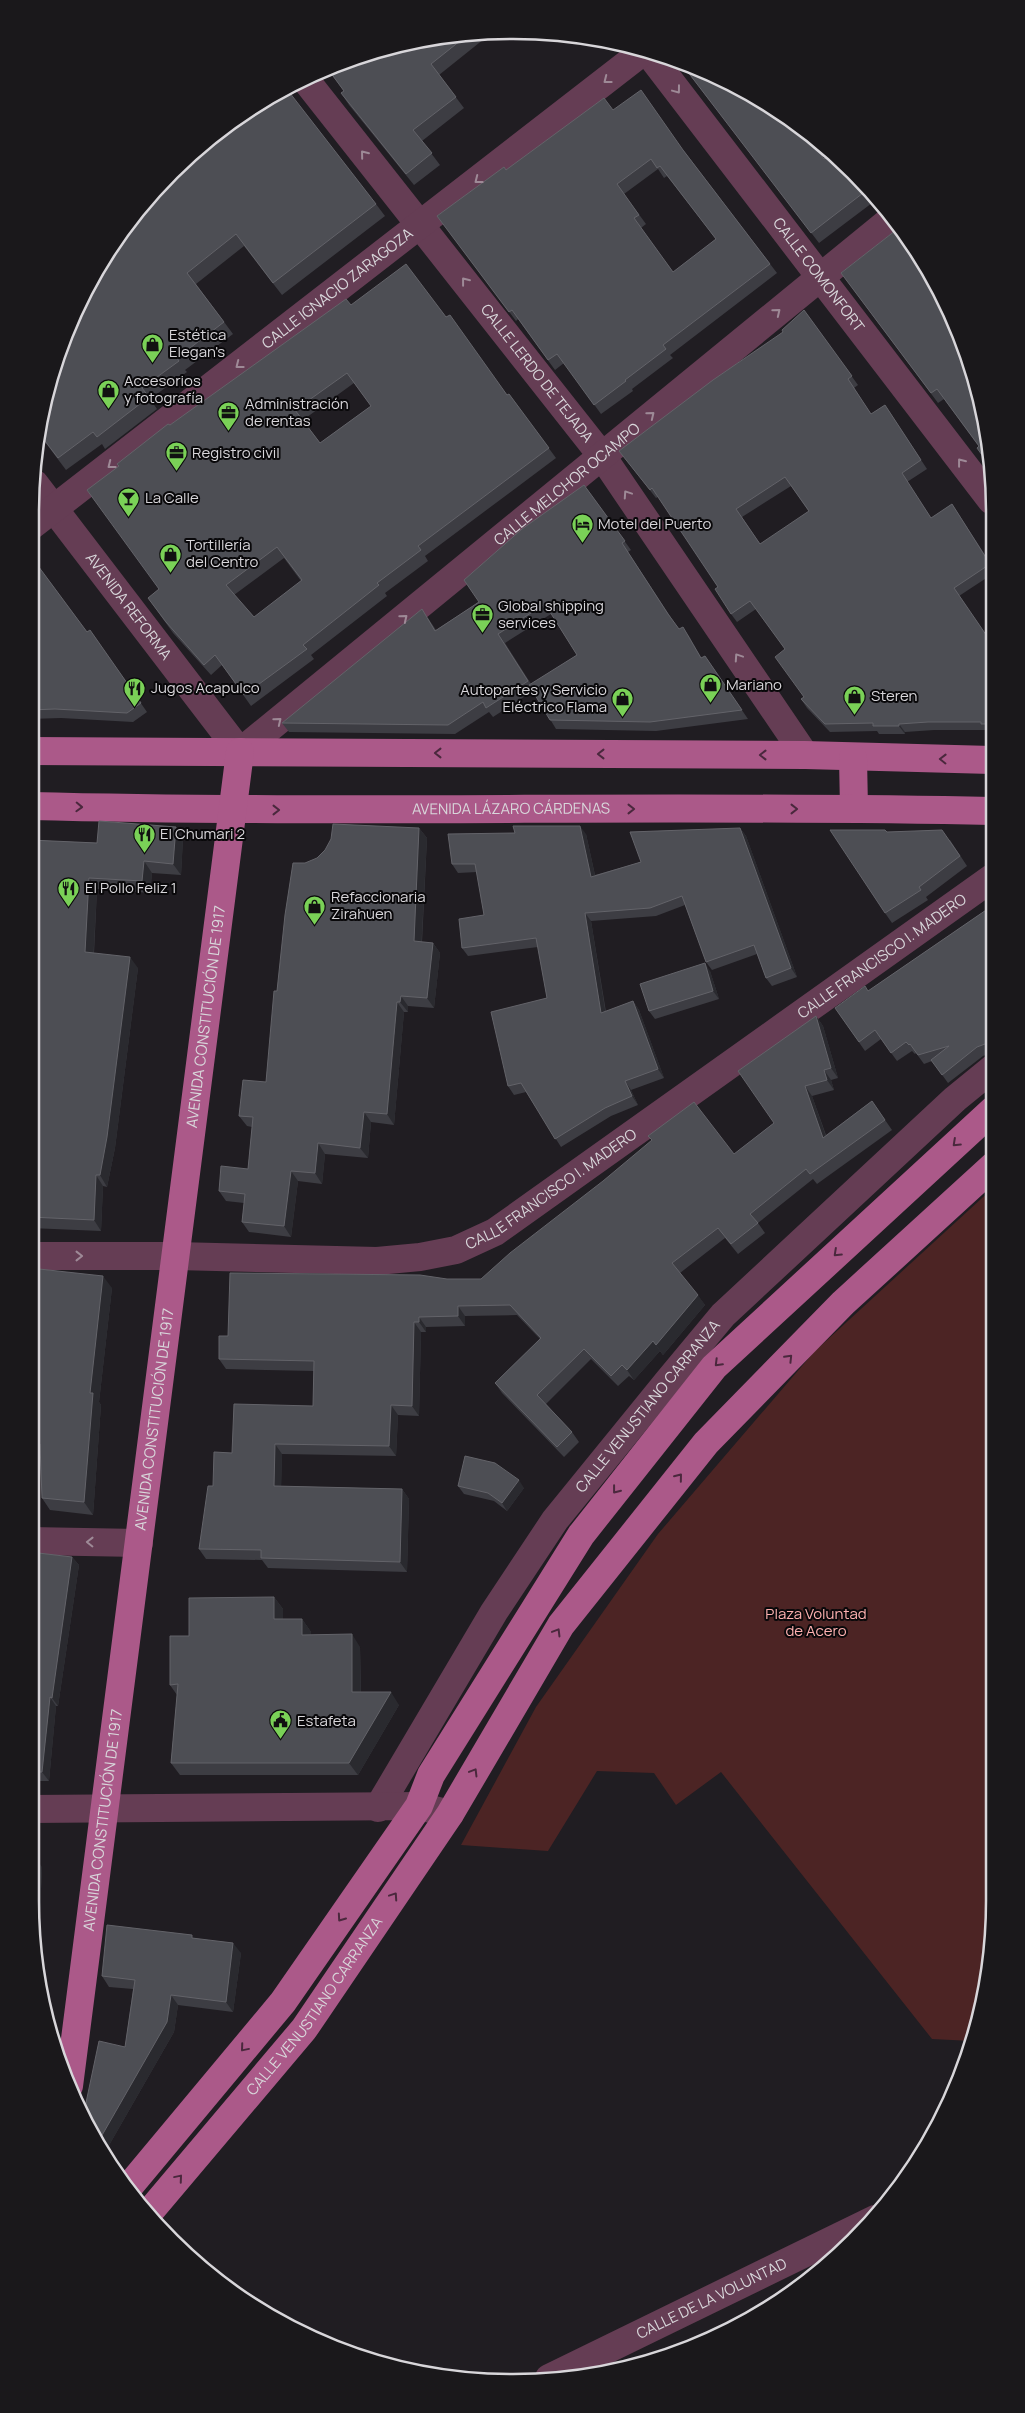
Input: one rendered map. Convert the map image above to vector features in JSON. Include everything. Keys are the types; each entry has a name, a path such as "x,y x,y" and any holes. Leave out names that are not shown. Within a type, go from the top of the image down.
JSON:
{"main road":[{"path":"39,752 805,756 986,760"},
{"name":"AVENIDA CONSTITUCIÓN DE 1917","path":"71,2071 240,752"},
{"path":"854,758 854,808"},
{"name":"AVENIDA LÁZARO CÁRDENAS","path":"39,806 233,810 854,808 986,811"},
{"name":"CALLE VENUSTIANO CARRANZA","path":"132,2183 283,2002 419,1806 431,1775 581,1535 714,1366 986,1116"},
{"name":"CALLE VENUSTIANO CARRANZA","path":"153,2210 304,2029 450,1814 562,1624 706,1443 843,1303 986,1172"}],"street":[{"name":"CALLE IGNACIO ZARAGOZA","path":"39,520 639,56"},
{"name":"CALLE COMONFORT","path":"653,60 985,493"},
{"name":"CALLE LERDO DE TEJADA","path":"310,85 602,456 805,756"},
{"name":"CALLE MELCHOR OCAMPO","path":"240,752 887,223"},
{"name":"AVENIDA REFORMA","path":"40,490 240,752"},
{"name":"CALLE FRANCISCO I. MADERO","path":"39,1256 176,1256 377,1261 420,1257 464,1246 495,1232 986,882"},
{"name":"CALLE VENUSTIANO CARRANZA","path":"378,1808 494,1612 556,1520 668,1381 723,1315 955,1099 986,1074"},
{"path":"39,1541 139,1543"},
{"path":"39,1809 378,1808 419,1806 450,1814"},
{"name":"CALLE DE LA VOLUNTAD","path":"563,2371 852,2230"}],"green space":[{"name":"Plaza Voluntad de Acero","path":"986,1194 986,1900 982,1962 977,1993 965,2041 932,2039 721,1772 676,1805 654,1773 597,1771 548,1851 461,1845 536,1707 658,1534 814,1352"}],"building":[{"path":"458,42 431,64 456,97 413,130 432,153 406,174 341,93 344,91 332,75 390,55"},
{"path":"689,73 749,102 776,119 818,150 824,159 826,157 862,193 811,233"},
{"path":"641,90 683,150 770,264 663,345 666,349 594,405 557,354 548,360 512,310 509,312 437,216 504,167 506,170 604,98 613,110","holes":["651,159 657,168 660,166 716,239 673,272 634,218 639,215 617,184"]},
{"path":"291,94 376,204 273,283 236,234 187,273 224,322 177,358 179,361 142,388 149,397 97,437 93,432 58,458 45,441 55,390 75,331 102,276 119,249 156,200 200,156 249,119"},
{"path":"894,232 923,276 950,331 970,390 982,456 977,448 979,446 937,389 931,393 841,273"},
{"path":"406,264 446,317 450,315 507,395 509,394 549,448 418,546 421,550 377,583 379,585 303,645 307,649 244,695 215,655 204,665 166,622 148,598 159,589 87,490 119,466 117,464 168,424 170,425 346,299 351,305","holes":["347,373 371,406 320,443 295,410","277,547 302,580 254,617 226,585"]},
{"path":"804,310 852,376 848,379 871,414 885,405 921,460 902,473 931,518 952,504 986,558 986,567 954,588 986,635 986,724 981,724 981,722 928,722 899,724 899,726 873,726 873,723 825,724 801,699 804,697 775,657 785,649 750,601 731,614 715,589 718,587 652,488 650,490 619,451 713,380 783,332 782,330","holes":["785,477 809,511 760,544 736,509"]},
{"path":"584,485 625,541 622,543 668,614 679,629 683,627 701,658 705,656 742,710 650,722 550,720 529,685 577,655 545,604 498,634 528,681 486,708 483,702 448,725 282,723 422,609 435,631 479,602 464,580 522,529"},
{"path":"39,567 87,632 90,630 141,703 127,713 39,710"},
{"path":"99,821 176,827 173,864 144,861 142,881 89,878 85,952 130,957 107,1137 100,1175 96,1175 94,1220 39,1217 39,840 97,843"},
{"path":"333,824 419,828 414,941 433,943 427,998 401,996 400,1002 397,1002 387,1114 364,1112 360,1148 318,1143 315,1173 291,1171 284,1226 242,1222 245,1194 219,1191 221,1166 248,1169 253,1117 239,1116 243,1080 266,1082 274,991 277,991 293,863 305,863 317,858 325,850 331,839"},
{"path":"513,826 580,826 591,877 641,862 630,832 740,828 791,968 766,978 754,945 706,962 682,896 650,908 585,913 601,1013 633,1001 658,1069 625,1081 632,1096 605,1108 555,1139 521,1083 508,1086 491,1012 547,998 536,938 462,948 459,919 484,915 475,864 452,864 448,834 515,833"},
{"path":"830,830 885,830 887,832 942,830 960,856 919,887 921,890 885,913"},
{"path":"986,910 986,1043 977,1047 942,1075 931,1060 949,1046 918,1055 910,1044 906,1042 891,1053 875,1030 859,1042 835,1008 865,986 868,991"},
{"path":"705,963 713,991 649,1011 640,984"},
{"path":"816,1016 831,1068 824,1070 827,1080 805,1086 823,1138 872,1101 885,1120 810,1174 806,1169 750,1214 758,1223 731,1244 718,1228 672,1263 698,1295 656,1345 653,1341 627,1370 622,1365 611,1376 584,1349 537,1395 572,1432 557,1447 495,1383 541,1338 510,1305 458,1306 458,1316 419,1317 419,1322 414,1322 412,1406 391,1405 389,1446 275,1444 274,1486 402,1489 400,1562 261,1558 261,1550 199,1549 208,1486 213,1486 214,1452 232,1453 234,1404 313,1406 314,1361 219,1359 219,1336 228,1336 230,1273 420,1275 447,1279 481,1279 510,1253 603,1181 652,1140 648,1136 694,1102 734,1154 774,1123 738,1071"},
{"path":"39,1269 103,1276 90,1393 93,1393 84,1502 42,1498"},
{"path":"465,1456 495,1463 519,1480 502,1503 488,1493 458,1486"},
{"path":"39,1553 72,1557 52,1698 50,1697 42,1772 39,1772"},
{"path":"274,1597 274,1619 302,1619 302,1635 352,1634 352,1692 391,1692 349,1763 171,1763 178,1684 170,1685 170,1636 189,1636 189,1598"},
{"path":"107,1925 192,1935 192,1938 233,1943 226,2002 171,1995 167,2022 102,2136 86,2105 99,2041 125,2047 135,1980 102,1976"}],"place":[{"name":"Estética Elegan's","path":"153,363"},
{"name":"Accesorios y fotografía","path":"108,409"},
{"name":"Administración de rentas","path":"229,432"},
{"name":"Registro civil","path":"176,472"},
{"name":"La Calle","path":"129,517"},
{"name":"Motel del Puerto","path":"582,543"},
{"name":"Tortillería del Centro","path":"170,573"},
{"name":"Global shipping services","path":"482,634"},
{"name":"Mariano","path":"710,704"},
{"name":"Jugos Acapulco","path":"135,707"},
{"name":"Steren","path":"855,715"},
{"name":"Autopartes y Servicio Eléctrico Flama","path":"623,718"},
{"name":"El Chumari 2","path":"144,853"},
{"name":"El Pollo Feliz 1","path":"69,907"},
{"name":"Refaccionaria Zirahuen","path":"315,925"},
{"name":"Estafeta","path":"281,1740"}]}
